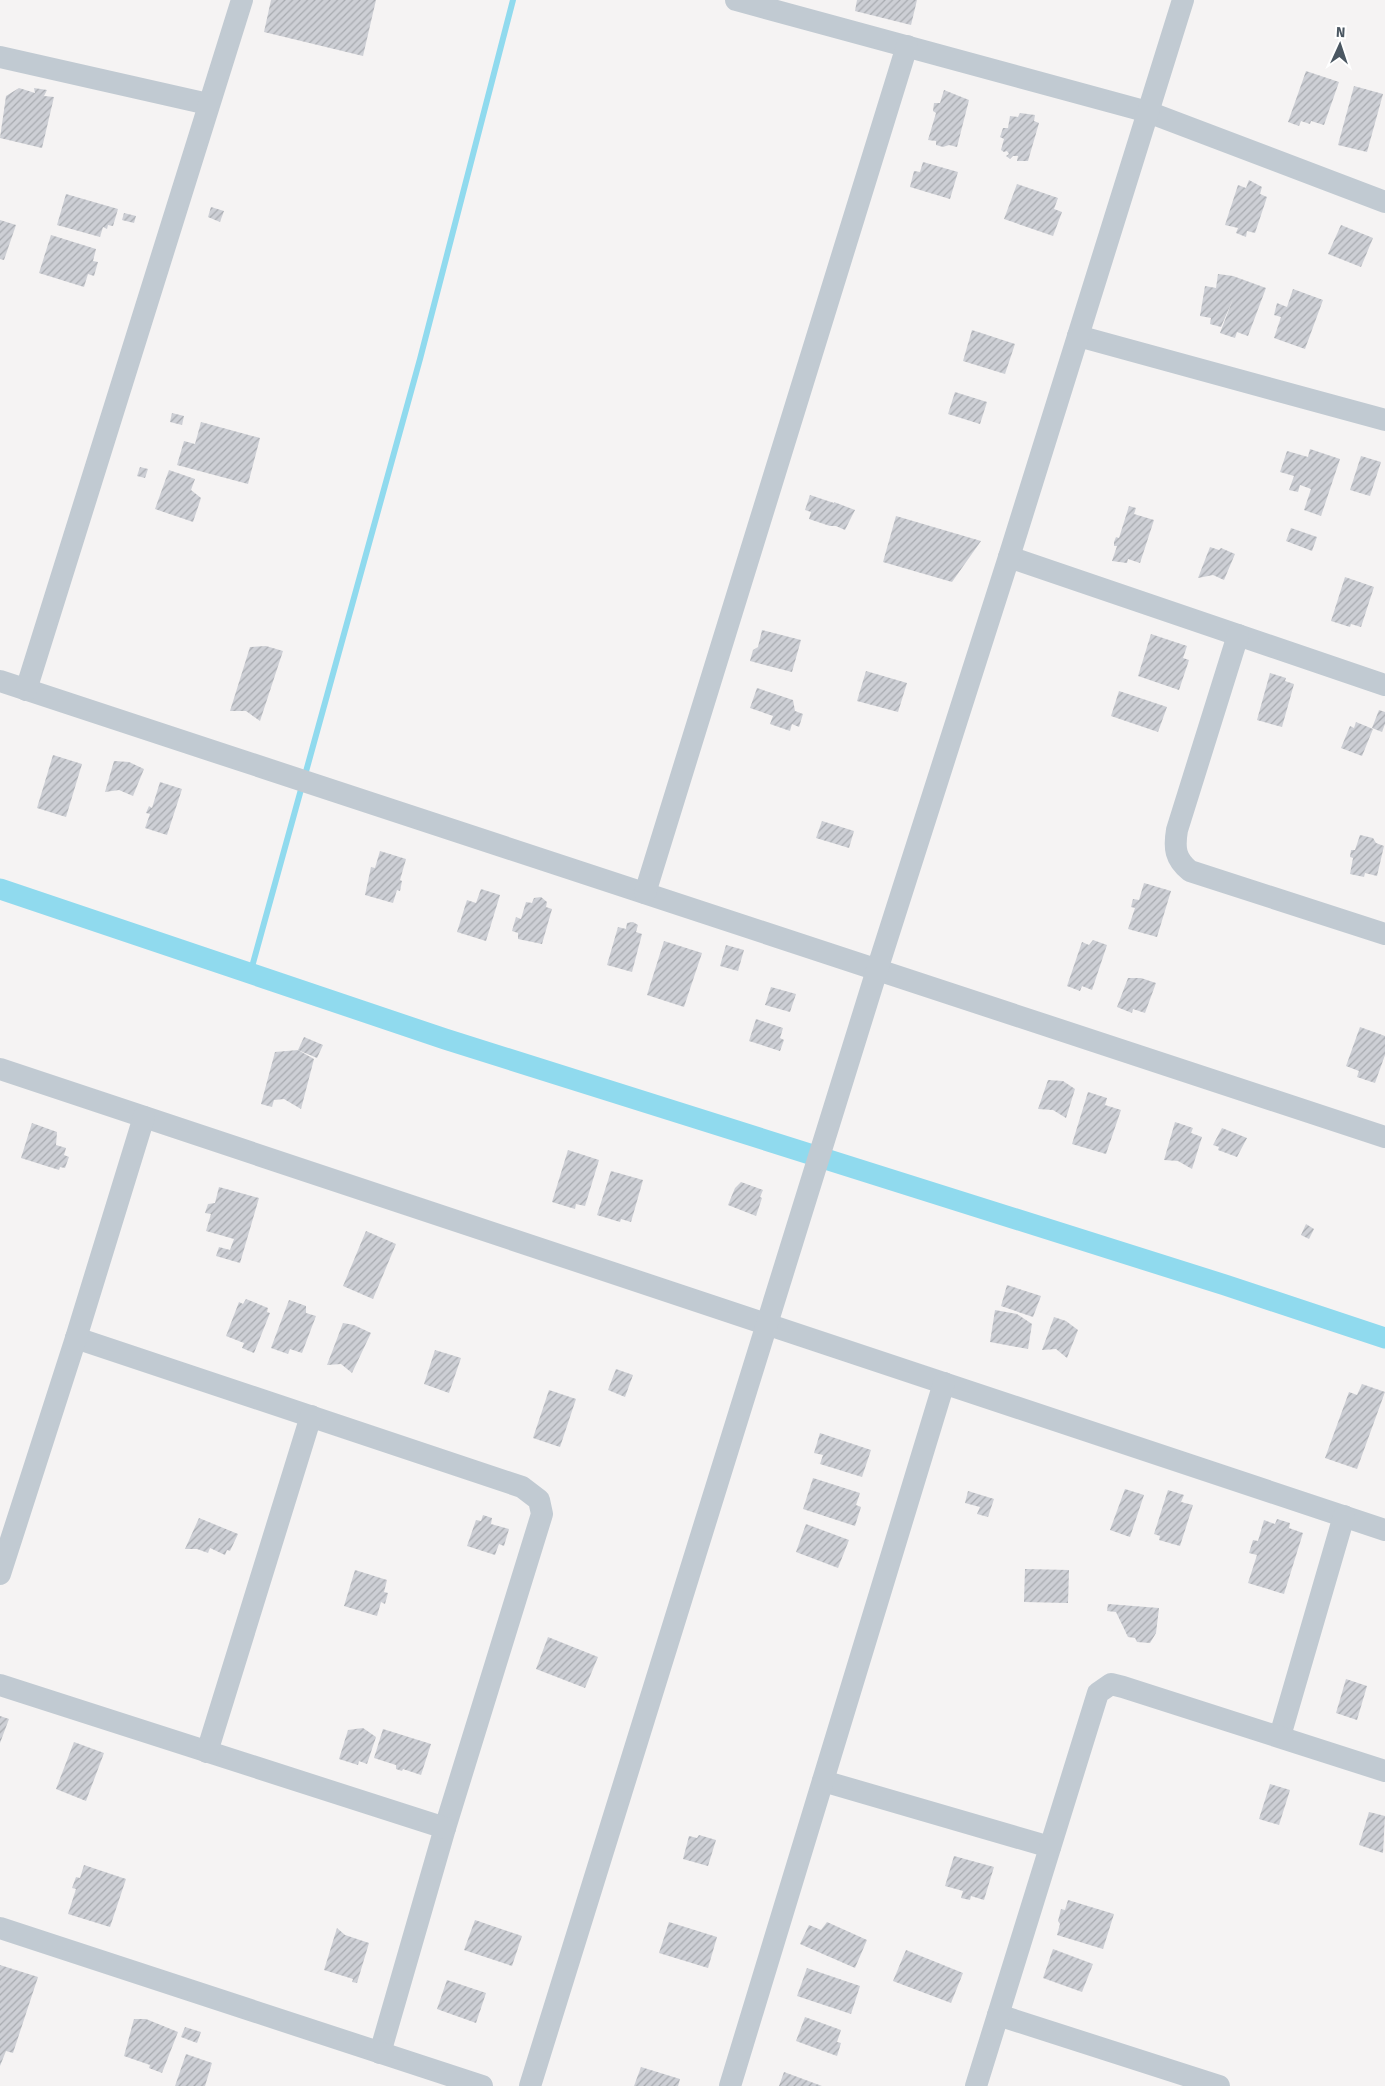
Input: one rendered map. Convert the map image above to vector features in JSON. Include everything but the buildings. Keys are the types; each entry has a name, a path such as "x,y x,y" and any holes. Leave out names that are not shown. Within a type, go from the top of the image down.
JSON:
{"street":[{"path":"26,690 242,0"},
{"path":"736,0 1148,112 1385,202"},
{"path":"530,2086 1183,0"},
{"path":"645,893 907,46"},
{"path":"0,57 208,104"},
{"path":"1078,336 1385,420"},
{"path":"1009,557 1385,685"},
{"path":"1238,635 1177,830 1175,852 1179,861 1190,870 1385,934"},
{"path":"0,681 1385,1137"},
{"path":"0,1069 1385,1530"},
{"path":"0,1574 76,1338 144,1117"},
{"path":"76,1338 522,1487 539,1500 542,1514 445,1828 380,2053"},
{"path":"730,2086 944,1383"},
{"path":"207,1752 311,1416"},
{"path":"1280,1736 1344,1516"},
{"path":"976,2086 1098,1693 1111,1684 1385,1770"},
{"path":"0,1685 445,1828"},
{"path":"823,1781 1050,1847"},
{"path":"0,1928 482,2086"},
{"path":"998,2015 1219,2086"}],"waterway":[{"path":"250,974 420,359 513,0"},
{"path":"0,889 445,1039 1225,1285 1385,1338"}]}
